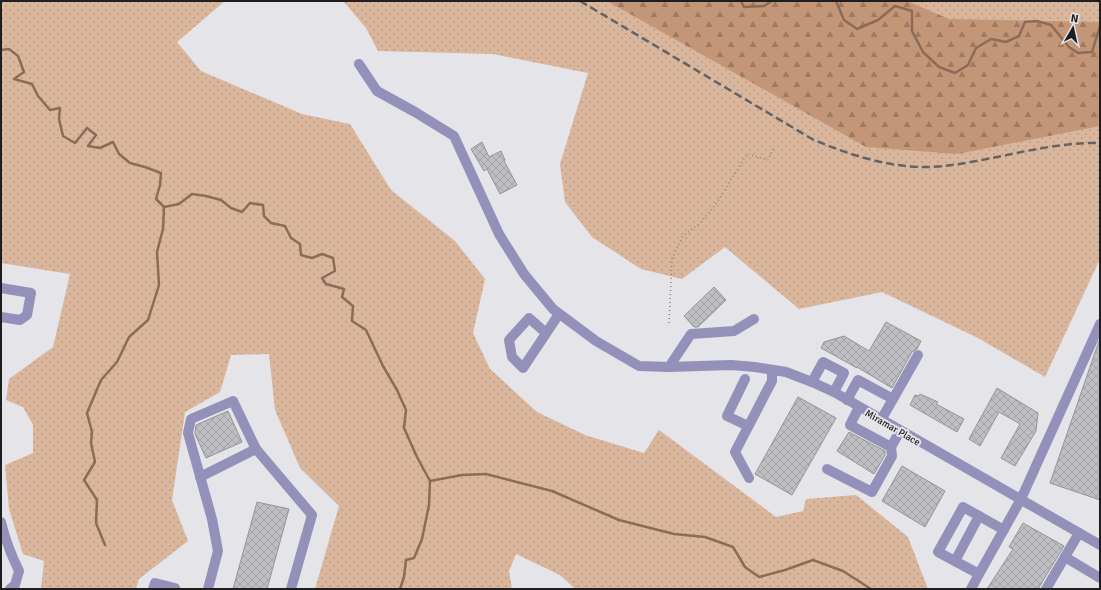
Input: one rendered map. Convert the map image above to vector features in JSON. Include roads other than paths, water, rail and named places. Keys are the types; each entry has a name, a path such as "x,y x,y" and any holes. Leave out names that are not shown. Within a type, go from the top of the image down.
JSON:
{"street":[{"name":"Miramar Place","path":"359,64 377,91 454,136 499,234 524,274 559,314 596,341 639,366 669,367 731,365 755,367 786,372 812,382 834,392 1100,545"},
{"path":"1,288 31,293 27,315 20,320 1,317"},
{"path":"546,333 529,318 509,340 512,357 524,368 559,314"},
{"path":"669,367 691,334 734,331 754,319"},
{"path":"971,589 1021,499 1100,324"},
{"path":"881,420 918,355"},
{"path":"812,382 823,362 844,373 834,392"},
{"path":"749,478 735,452 772,381 772,370"},
{"path":"745,379 727,416 748,426"},
{"path":"846,400 858,380 893,399"},
{"path":"208,589 218,552 212,519 188,433 191,419 233,402 256,449 312,515 291,589"},
{"path":"859,407 850,424 891,447"},
{"path":"828,469 872,492 892,456 891,447 900,431"},
{"path":"200,476 256,449"},
{"path":"979,574 938,552 963,507 1004,530"},
{"path":"955,561 979,516"},
{"path":"1,522 12,557 19,571 15,585 10,589"},
{"path":"1046,589 1079,532"},
{"path":"1065,557 1100,578"},
{"path":"153,589 155,583 175,589"}],"waterway":[{"path":"741,1 744,7 764,6 772,1"},
{"path":"836,1 844,20 857,29 878,20 895,6 912,11 912,31 923,52 939,67 955,73 968,65 976,48 991,39 1006,42 1019,36 1025,22 1037,21 1051,25 1069,47 1078,53 1092,52 1100,26"},
{"path":"1,50 9,49 18,56 24,72 14,79 32,84 38,96 50,110 60,108 59,119 63,136 75,143 87,128 96,135 88,146 100,148 113,142 119,154 130,163 161,173 160,185 156,199 164,207 179,204 192,194 221,200 231,208 242,212 250,203 263,205 264,216 271,223 285,226 291,238 300,244 301,255 312,258 322,254 333,258 335,271 322,278 326,284 344,289 342,297 353,306 352,321 366,330 406,410 404,428 430,481 429,505 422,539 414,558 406,560 404,577 400,589"},
{"path":"105,545 96,523 97,500 84,480 95,462 91,443 92,432 87,413 101,380 117,362 129,337 148,320 159,285 157,252 163,229 164,207"},
{"path":"430,481 462,475 486,474 552,491 619,520 674,534 705,537 733,547 745,567 759,577 813,560 843,571 871,589"}],"railway":[{"path":"580,1 812,139 860,157 894,164 927,167 964,163 1061,145 1100,143"}]}
